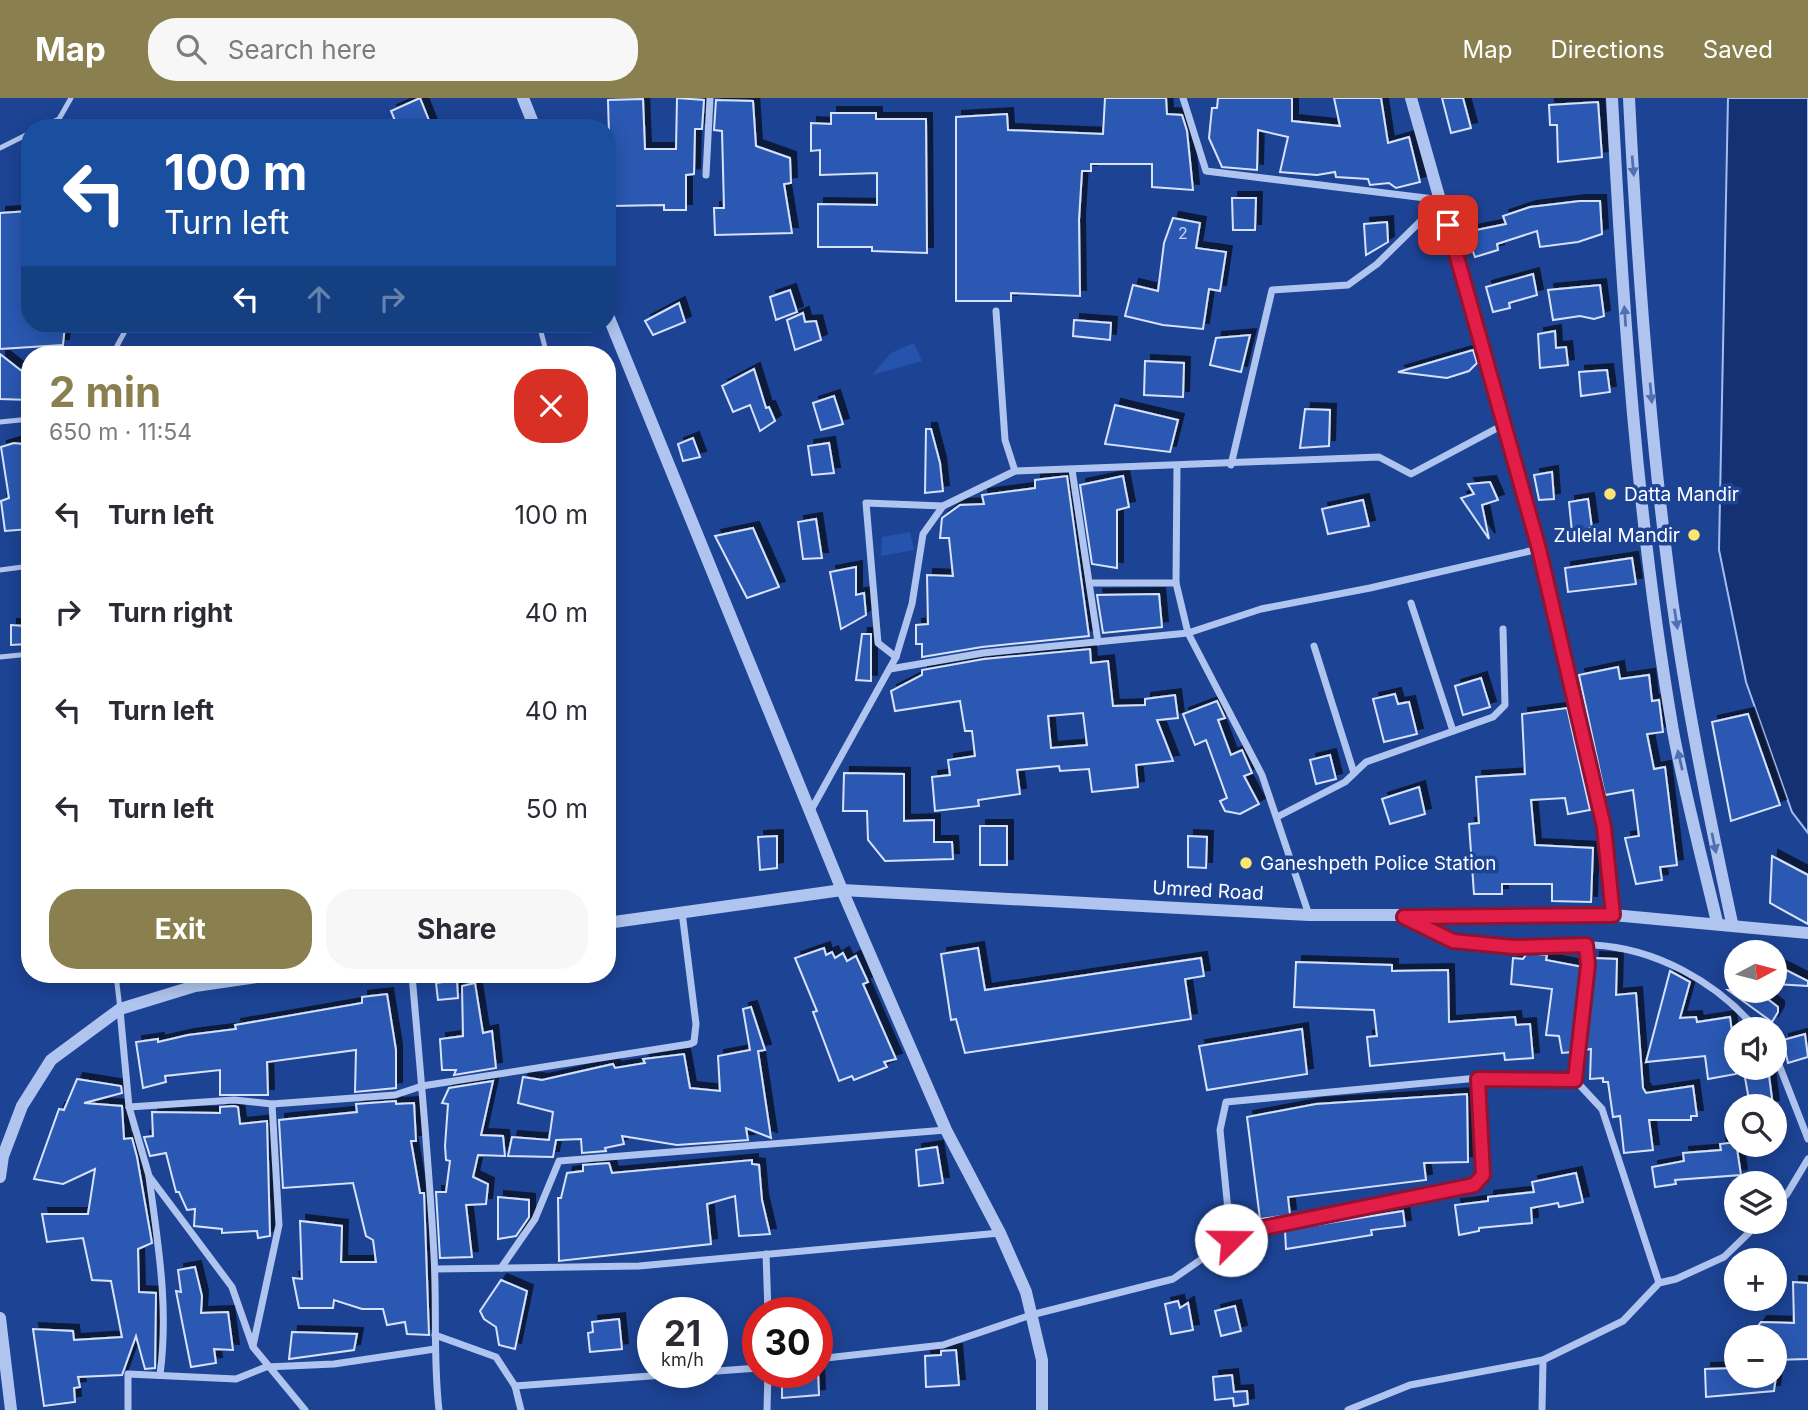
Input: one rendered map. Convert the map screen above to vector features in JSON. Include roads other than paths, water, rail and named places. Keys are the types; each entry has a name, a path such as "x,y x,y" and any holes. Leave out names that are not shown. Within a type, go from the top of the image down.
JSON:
{"street":[{"path":"523,98 531,119"},
{"path":"706,175 709,98"},
{"path":"1183,98 1206,170 1351,191 1441,200"},
{"path":"1411,98 1539,549 1604,827 1613,915"},
{"path":"1612,98 1631,409 1645,543 1674,733 1717,922"},
{"path":"1629,98 1659,493 1670,587 1705,798 1732,923"},
{"path":"1231,465 1272,290 1348,285 1377,264 1441,200"},
{"path":"996,311 1005,440 1015,471"},
{"path":"615,333 842,890 946,1130 1000,1233 1026,1292 1042,1360 1042,1410"},
{"path":"896,657 878,643 866,503 943,506 1015,471 1231,465 1379,457 1411,474 1503,425"},
{"path":"1177,467 1176,583 1188,633 1262,775 1309,915"},
{"path":"1072,470 1098,642"},
{"path":"810,813 896,657 912,604 923,534 943,506"},
{"path":"890,668 983,653 1188,633 1261,609 1370,588 1539,549"},
{"path":"1090,583 1176,583"},
{"path":"1411,603 1453,731"},
{"path":"1277,817 1345,782 1366,762 1493,717 1505,705 1503,629"},
{"path":"1314,646 1354,774"},
{"name":"Umred Road","path":"616,922 842,890 1309,915 1613,915 1732,923 1808,933"},
{"path":"129,1107 234,1100 272,1104 395,1095 422,1086 652,1052 694,1042 696,1024 682,911"},
{"path":"1404,917 1453,941 1514,947 1586,945 1643,955 1686,971 1716,990 1744,1017"},
{"path":"1575,1080 1588,965 1586,945"},
{"path":"0,1177 3,1156 22,1106 51,1060 120,1009 195,986 216,983"},
{"path":"413,983 435,1269 435,1349 439,1410"},
{"path":"120,1009 129,1107 149,1176 164,1285 166,1332 160,1375"},
{"path":"833,1357 943,1345 1031,1315 1173,1279 1231,1240 1253,1230 1474,1185 1483,1175 1478,1079"},
{"path":"1231,1240 1220,1130 1226,1102 1478,1079 1575,1080 1602,1110 1659,1283"},
{"path":"1785,1080 1808,1139"},
{"path":"253,1347 279,1225 272,1104"},
{"path":"502,1268 535,1219 559,1161 946,1130"},
{"path":"1787,1194 1808,1159"},
{"path":"149,1176 232,1287 253,1347 305,1410"},
{"path":"435,1269 639,1266 1000,1233"},
{"path":"1348,1410 1410,1385 1543,1360 1623,1321 1659,1283 1676,1279 1724,1257 1748,1234"},
{"path":"766,1254 767,1297"},
{"path":"0,1318 11,1410"},
{"path":"435,1335 496,1357 515,1386 521,1410"},
{"path":"128,1410 128,1374 236,1379 267,1367 334,1364 435,1349"},
{"path":"1542,1410 1543,1360"},
{"path":"515,1386 742,1369"},
{"path":"766,1410 767,1388"}],"lane":[{"path":"59,119 71,98"},
{"path":"0,148 21,138"},
{"path":"0,422 21,420"},
{"path":"0,570 21,567"},
{"path":"0,657 21,655"},
{"path":"117,983 120,1009"}],"place":[{"name":"Datta Mandir","path":"1610,494"},
{"name":"Zulelal Mandir","path":"1694,535"},
{"name":"Ganeshpeth Police Station","path":"1246,863"}]}
